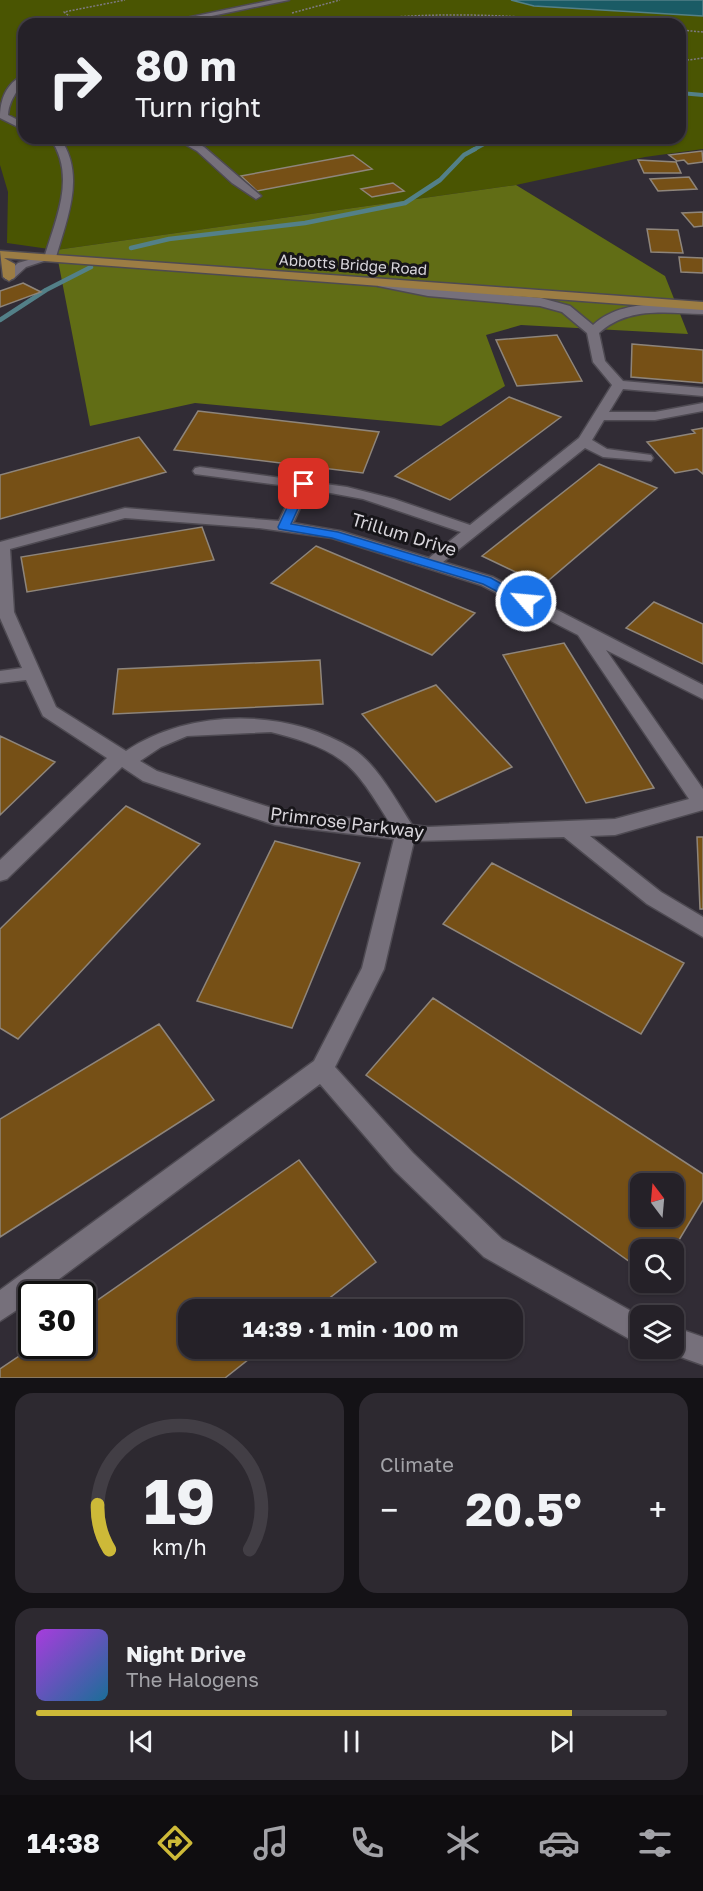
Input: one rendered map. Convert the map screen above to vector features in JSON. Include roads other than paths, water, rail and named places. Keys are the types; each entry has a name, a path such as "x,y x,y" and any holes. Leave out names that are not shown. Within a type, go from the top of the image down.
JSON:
{"main road":[{"name":"Abbotts Bridge Road","path":"0,254 703,308"},
{"path":"0,260 9,264 4,280"}],"street":[{"path":"192,18 285,0"},
{"path":"18,81 3,105 3,116 18,124"},
{"path":"4,280 22,265 50,257 68,191 69,162 61,144"},
{"path":"197,144 238,187 256,196"},
{"path":"4,280 27,256"},
{"path":"374,282 428,292 554,304 578,317 593,332 599,362 619,385 703,392"},
{"path":"593,332 605,321 626,312 703,308"},
{"path":"430,564 584,441 619,385"},
{"path":"599,416 654,416 703,407"},
{"path":"584,441 603,453 637,459 646,458"},
{"path":"200,471 338,487 472,531"},
{"path":"284,527 304,484"},
{"name":"Trillum Drive","path":"1,547 125,513 190,516 334,534 487,581 703,693"},
{"name":"Primrose Parkway","path":"1,547 3,610 49,711 150,776 275,817 428,835 615,827 702,803"},
{"path":"584,632 702,803"},
{"path":"0,677 31,673"},
{"path":"0,873 123,759 154,742 184,730 271,725 307,735 348,755 377,788 406,832 373,969 322,1069 0,1307"},
{"path":"568,829 654,898 703,928"},
{"path":"322,1069 404,1162 493,1248 630,1325"},
{"path":"684,1344 703,1351"}],"water":[{"path":"511,0 703,0 703,16 534,6"}],"waterway":[{"path":"686,94 703,95"},
{"path":"473,150 484,144"},
{"path":"131,248 169,239 305,223 405,203 440,180 464,155 475,149"},
{"path":"0,320 46,290 91,267"}]}
